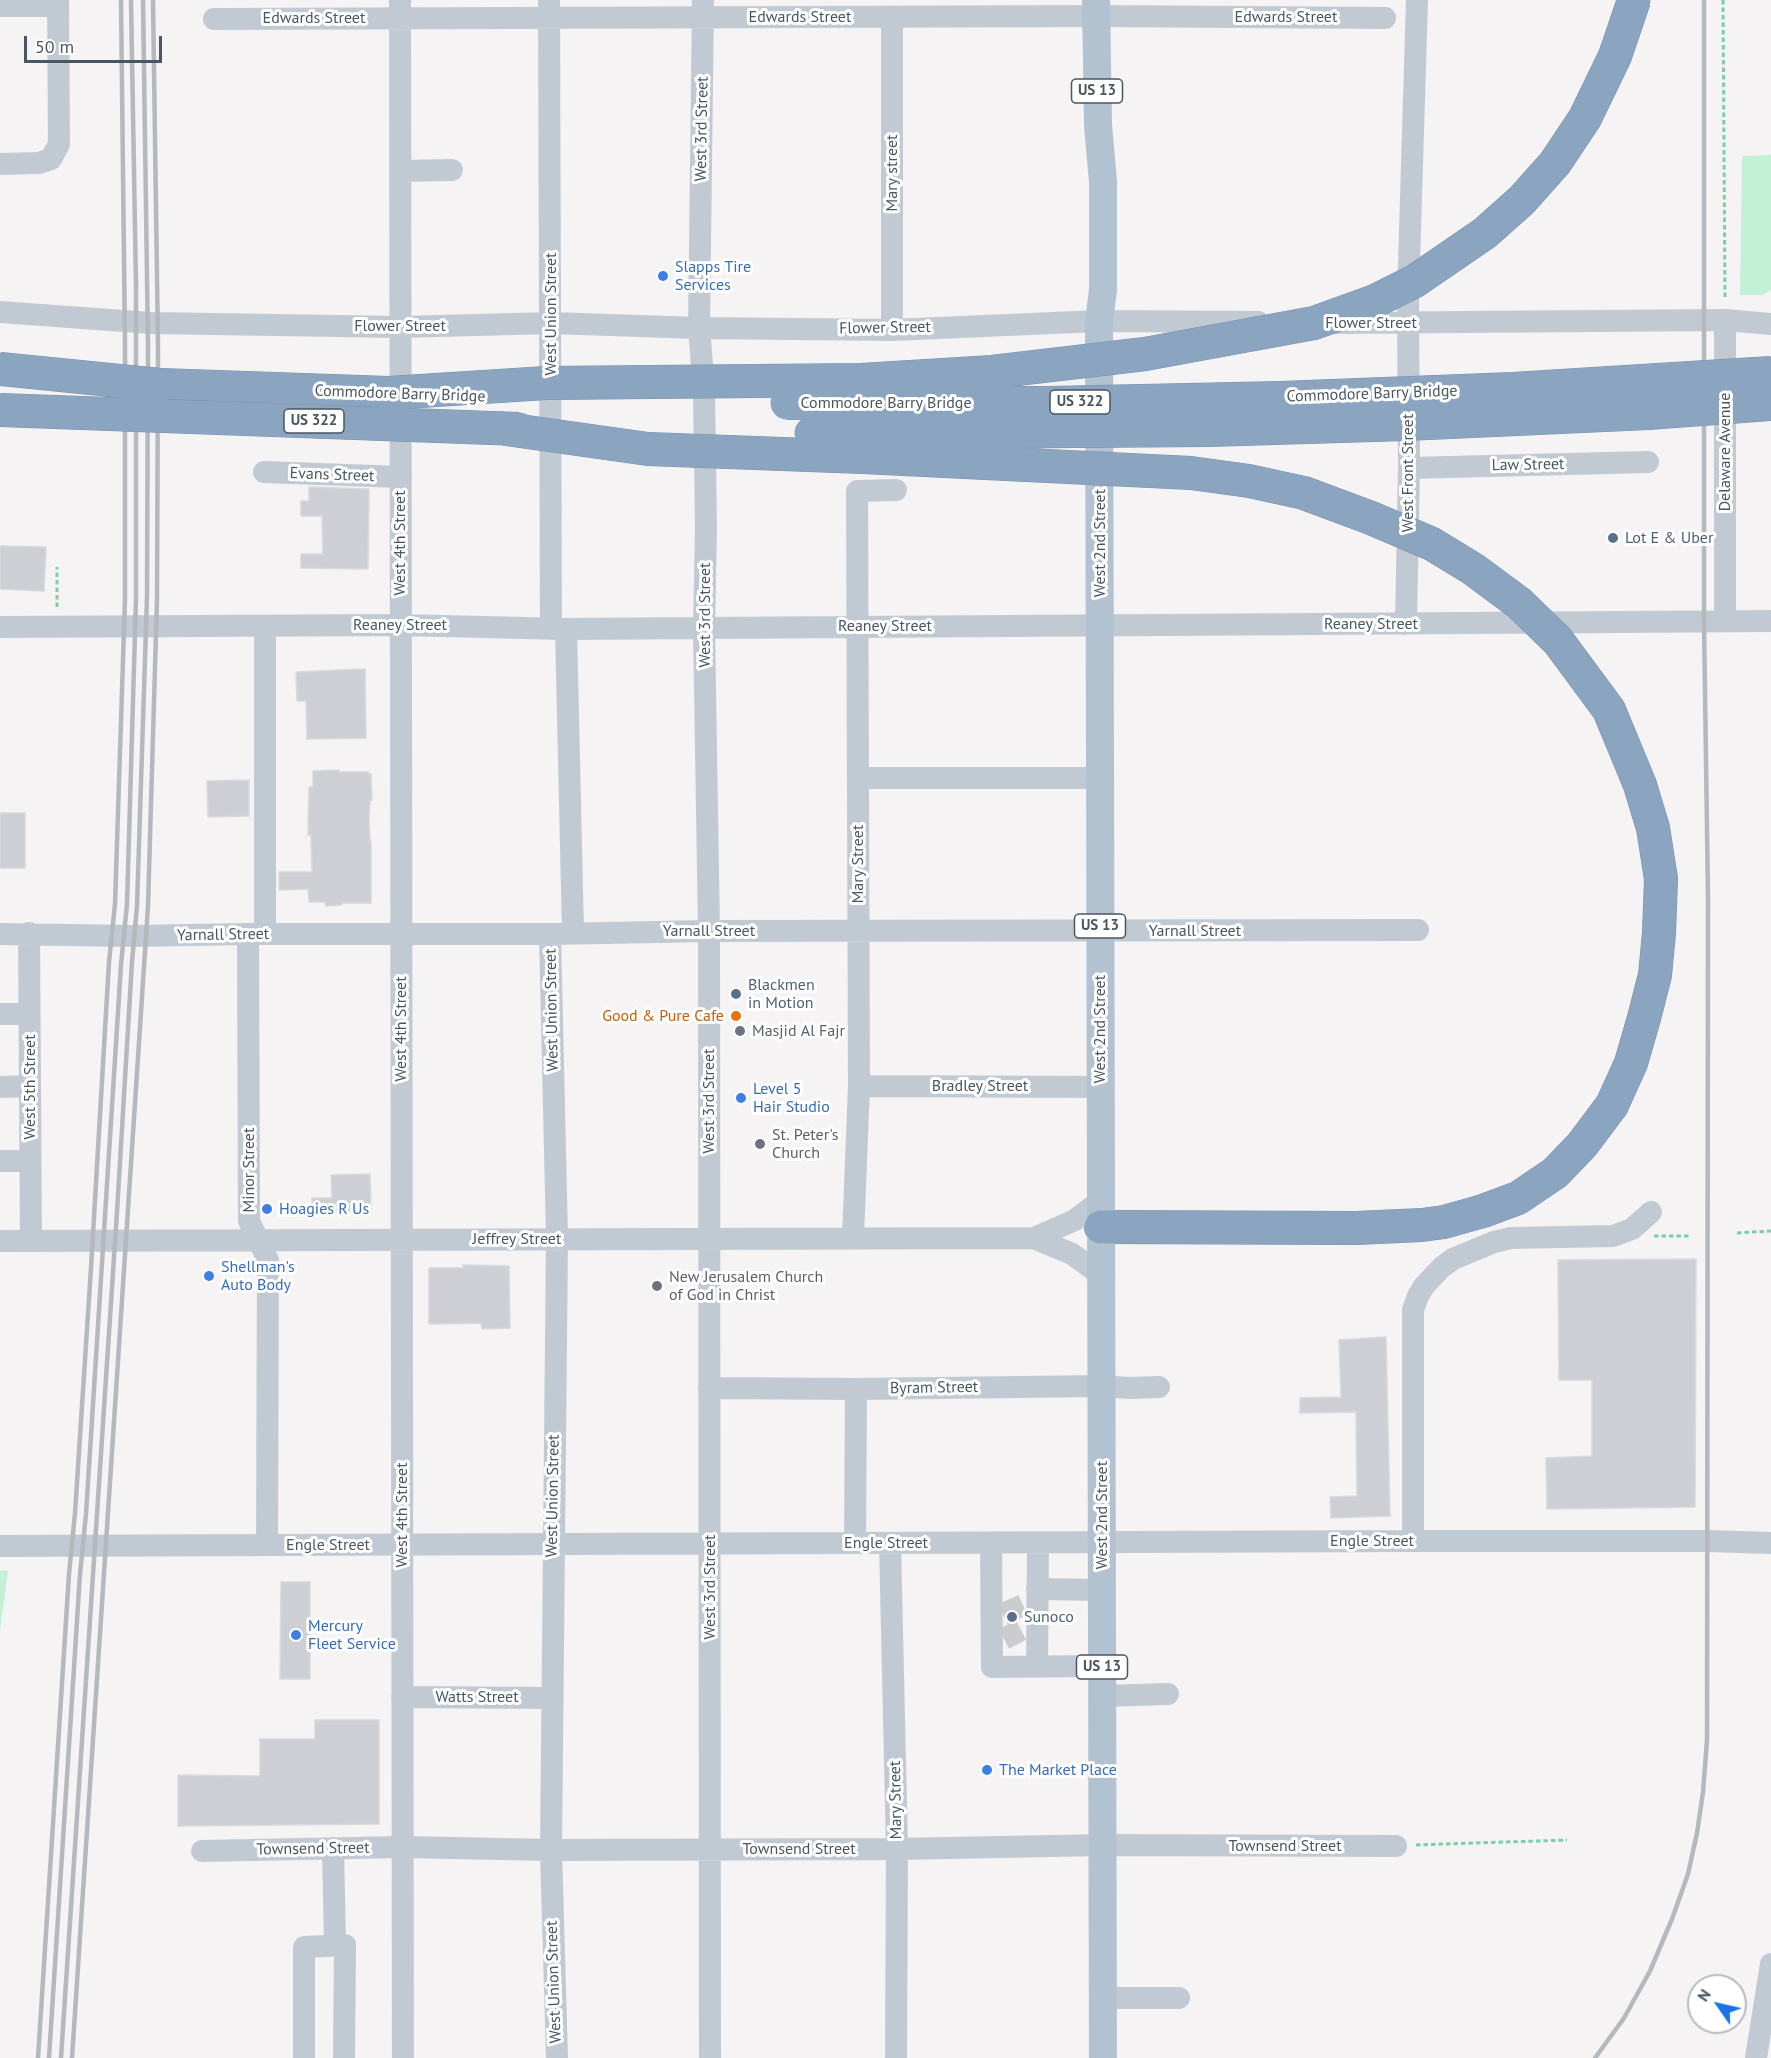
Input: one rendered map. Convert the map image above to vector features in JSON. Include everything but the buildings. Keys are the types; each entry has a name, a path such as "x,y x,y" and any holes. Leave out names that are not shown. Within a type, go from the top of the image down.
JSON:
{"highway":[{"path":"389,393 546,383 861,380 992,372 1145,354 1314,323 1375,301 1415,281 1485,233 1522,200 1555,163 1585,118 1615,56 1634,0"},
{"path":"0,369 160,386"},
{"name":"Commodore Barry Bridge","path":"0,379 653,402 852,404 1281,398 1513,389 1771,373"},
{"name":"Commodore Barry Bridge","path":"0,410 499,428 905,434 1209,430 1429,423 1648,413 1771,404"},
{"path":"0,416 130,415"},
{"path":"499,428 648,449 1191,473 1249,481 1304,493 1432,544 1473,569 1520,603 1558,641 1609,710 1640,785 1653,828 1661,879 1655,975 1631,1063 1612,1105 1582,1145 1554,1173 1518,1198 1463,1216 1422,1225 1356,1228 1101,1213"}],"main road":[{"name":"West 2nd Street","path":"1096,8 1098,125 1103,182 1103,290 1099,321 1103,2058"}],"street":[{"name":"West Front Street","path":"1406,624 1409,468 1407,323 1417,0"},
{"path":"0,6 58,3 59,144 51,159 39,163 0,164"},
{"name":"Edwards Street","path":"214,19 400,9 549,8 852,9 892,17 1096,8 1385,18"},
{"name":"West Union Street","path":"549,8 551,323 559,628 562,934 556,1238 551,1850 556,2058"},
{"name":"West 4th Street","path":"400,9 403,2058"},
{"name":"West 3rd Street","path":"704,9 699,328 704,390 706,529 704,628 709,931 710,2058"},
{"name":"Mary street","path":"892,17 892,330"},
{"path":"401,171 452,170"},
{"name":"Flower Street","path":"0,312 151,323 400,327 551,323 699,328 892,330 1099,321 1407,323 1725,320 1771,324"},
{"name":"Delaware Avenue","path":"1725,320 1725,621"},
{"name":"Law Street","path":"1409,468 1648,462"},
{"name":"Evans Street","path":"264,472 401,477"},
{"name":"Mary Street","path":"853,1237 859,1086 857,491 896,490"},
{"name":"Reaney Street","path":"0,627 400,625 704,628 1771,621"},
{"name":"Minor Street","path":"265,626 249,1221 268,1260 267,1545"},
{"path":"858,778 1100,778"},
{"name":"Yarnall Street","path":"0,934 133,936 709,931 1418,930"},
{"name":"West 5th Street","path":"29,933 31,1240"},
{"path":"0,1014 29,1014"},
{"path":"0,1087 30,1086"},
{"name":"Bradley Street","path":"859,1086 1101,1087"},
{"path":"0,1161 30,1161"},
{"path":"1413,1541 1413,1310 1418,1296 1432,1277 1453,1259 1494,1242 1511,1238 1613,1236 1632,1229 1651,1212"},
{"path":"1034,1238 1075,1220 1101,1213"},
{"path":"1034,1238 1047,1245 1060,1247 1101,1275"},
{"name":"Jeffrey Street","path":"0,1241 1034,1238"},
{"name":"Byram Street","path":"709,1388 1159,1387"},
{"path":"855,1543 856,1389"},
{"name":"Engle Street","path":"0,1546 1413,1541 1771,1543"},
{"name":"Mary Street","path":"890,1543 897,1849 896,2058"},
{"path":"991,1543 1018,1605 1014,1634 1037,1666"},
{"path":"1038,1543 1018,1605 1014,1634 992,1667 1102,1666"},
{"path":"1018,1605 1102,1590"},
{"path":"1102,1696 1168,1694"},
{"name":"Watts Street","path":"402,1697 552,1698"},
{"name":"Townsend Street","path":"202,1851 402,1847 551,1850 897,1849 1103,1845 1396,1846"},
{"path":"333,1848 335,1945"},
{"path":"304,2058 304,1947 345,1945 344,2058"},
{"path":"1756,2058 1771,1964"},
{"path":"1103,1998 1179,1998"}],"path":[{"path":"1723,0 1725,320"},
{"path":"56,627 57,567"},
{"path":"1737,1233 1771,1231"},
{"path":"1396,1846 1566,1840"}],"green space":[{"path":"1771,155 1771,290 1762,295 1740,295 1742,156"},
{"path":"0,1571 8,1571 0,1630"}],"tunnel":[{"path":"1003,1614 1023,1605"},
{"path":"1004,1639 1021,1630"}],"railway":[{"path":"38,2058 91,1268 109,962 115,904 125,599 121,0"},
{"path":"49,2058 121,965 127,904 136,599 136,286 131,0"},
{"path":"61,2058 137,906 147,597 148,345 143,0"},
{"path":"72,2058 148,906 157,599 158,345 153,0"},
{"path":"1595,2058 1624,2018 1650,1971 1688,1874 1703,1792 1707,1740 1708,898 1704,622 1704,0"}],"place":[{"name":"Slapps Tire Services","path":"663,276"},
{"name":"Lot E & Uber","path":"1613,538"},
{"name":"Blackmen in Motion","path":"736,994"},
{"name":"Good & Pure Cafe","path":"736,1016"},
{"name":"Masjid Al Fajr","path":"740,1031"},
{"name":"Level 5 Hair Studio","path":"741,1098"},
{"name":"St. Peter's Church","path":"760,1144"},
{"name":"Hoagies R Us","path":"267,1209"},
{"name":"Shellman's Auto Body","path":"209,1276"},
{"name":"New Jerusalem Church of God in Christ","path":"657,1286"},
{"name":"Sunoco","path":"1012,1617"},
{"name":"Mercury Fleet Service","path":"296,1635"},
{"name":"The Market Place","path":"987,1770"}]}
